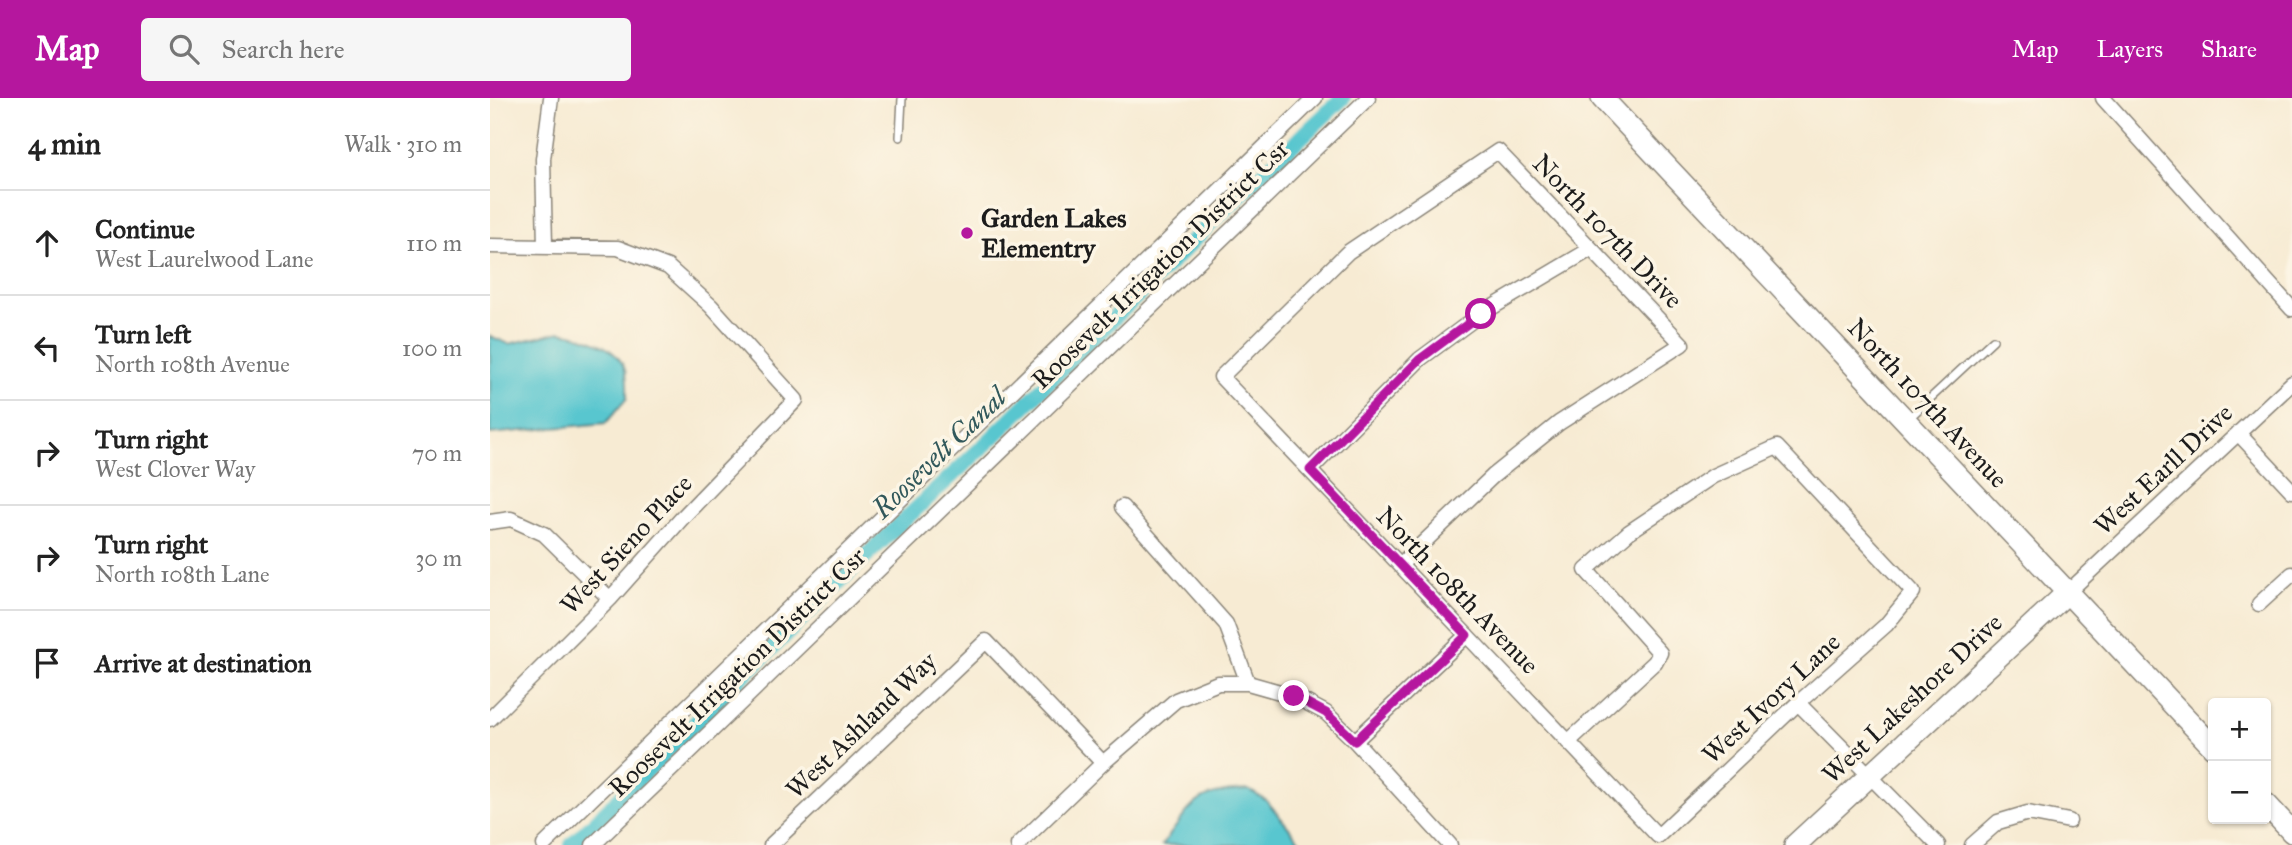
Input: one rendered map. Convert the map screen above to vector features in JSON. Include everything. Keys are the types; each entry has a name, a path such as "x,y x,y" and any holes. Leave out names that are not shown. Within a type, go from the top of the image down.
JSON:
{"main road":[{"name":"North 107th Avenue","path":"1602,98 2208,742"},
{"name":"West Lakeshore Drive","path":"1795,845 2068,592"},
{"path":"2271,809 2292,832"}],"street":[{"path":"490,246 545,246 542,159 551,98"},
{"name":"Roosevelt Irrigation District Csr","path":"544,845 1315,98"},
{"name":"Roosevelt Irrigation District Csr","path":"593,845 1368,98"},
{"path":"2103,98 2292,309"},
{"name":"North 107th Drive","path":"1221,377 1348,252 1498,151 1682,344 1559,423 1493,476 1400,565"},
{"name":"West Sieno Place","path":"490,719 610,599 683,517 796,400 710,306 668,267 618,248 545,246"},
{"path":"1310,470 1420,359 1481,314 1591,249"},
{"name":"North 108th Avenue","path":"1221,377 1658,836"},
{"name":"West Earll Drive","path":"2068,592 2292,383"},
{"path":"2238,433 2292,491"},
{"name":"West Ivory Lane","path":"1568,741 1655,663 1660,653 1586,570 1629,532 1713,477 1777,447 1913,592 1886,625 1798,703 1658,836"},
{"path":"1122,507 1226,624 1248,683"},
{"path":"490,522 511,519 544,534 610,599"},
{"path":"2259,604 2292,574"},
{"path":"1355,741 1467,635"},
{"name":"West Ashland Way","path":"771,845 986,641 1103,762"},
{"path":"1018,845 1103,762 1176,699 1218,683 1248,683 1294,696 1326,713 1450,845"},
{"path":"1798,703 1938,845"},
{"path":"1972,845 1998,822 2028,813 2069,821"}],"lane":[{"path":"900,137 902,98"},
{"path":"1906,421 1993,340"}],"water":[{"path":"560,332 598,343 615,354 626,373 627,398 606,423 490,434 490,336 509,344"},
{"path":"1249,790 1267,801 1303,845 1162,845 1189,810 1205,797"}],"waterway":[{"name":"Roosevelt Canal","path":"572,845 855,566 989,441 1222,212 1343,98"}],"place":[{"name":"Garden Lakes Elementry","path":"967,233"}],"route":[{"path":"1294,696 1326,713 1355,741 1467,635 1310,470 1420,359 1481,314"}]}
